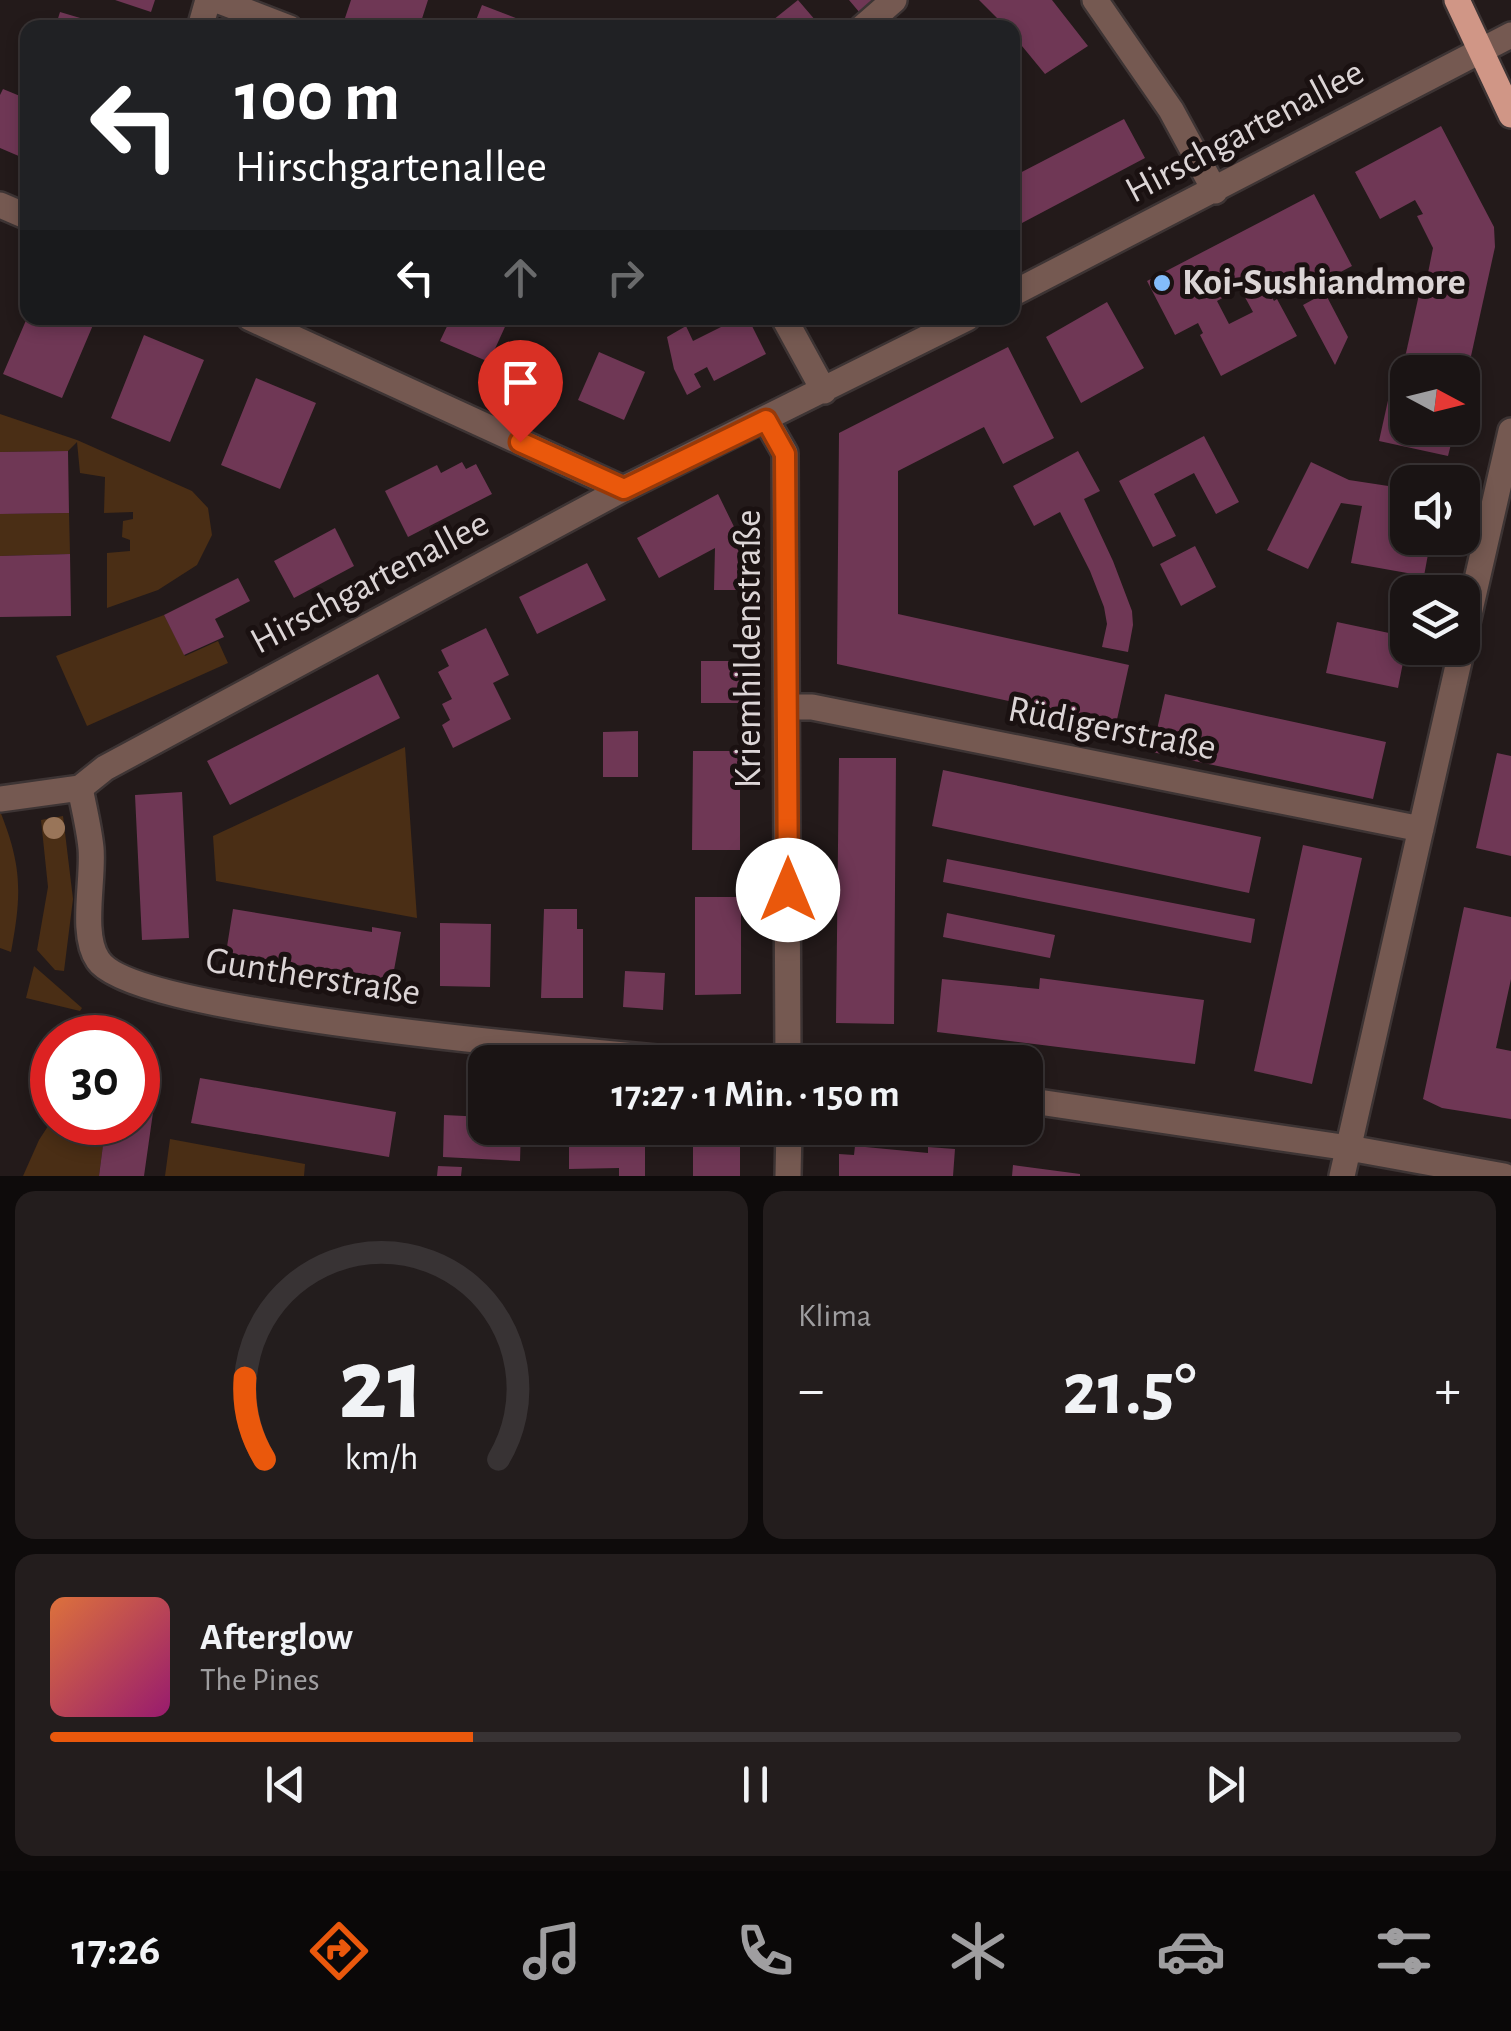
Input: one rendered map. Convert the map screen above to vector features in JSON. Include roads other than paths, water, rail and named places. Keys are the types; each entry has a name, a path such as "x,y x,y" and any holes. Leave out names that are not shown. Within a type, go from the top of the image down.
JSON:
{"main road":[{"path":"1457,0 1511,115"}],"street":[{"path":"217,0 268,20"},
{"path":"871,20 894,0"},
{"path":"1095,0 1171,110 1214,191"},
{"name":"Hirschgartenallee","path":"1020,290 1511,35"},
{"path":"265,325 624,489"},
{"path":"788,325 824,391"},
{"name":"Hirschgartenallee","path":"80,788 105,768 624,489 953,325"},
{"name":"Kriemhildenstraße","path":"766,420 785,454 788,1045"},
{"path":"1478,575 1511,431"},
{"path":"1342,1176 1458,665"},
{"name":"Rüdigerstraße","path":"787,708 812,707 1421,829"},
{"path":"0,799 80,788"},
{"name":"Guntherstraße","path":"80,788 91,849 90,932 95,958 110,974 299,1020 536,1045"},
{"path":"1043,1103 1349,1148 1504,1176"},
{"path":"788,1176 789,1145"}],"place":[{"name":"Koi-Sushiandmore","path":"1162,283"}]}
